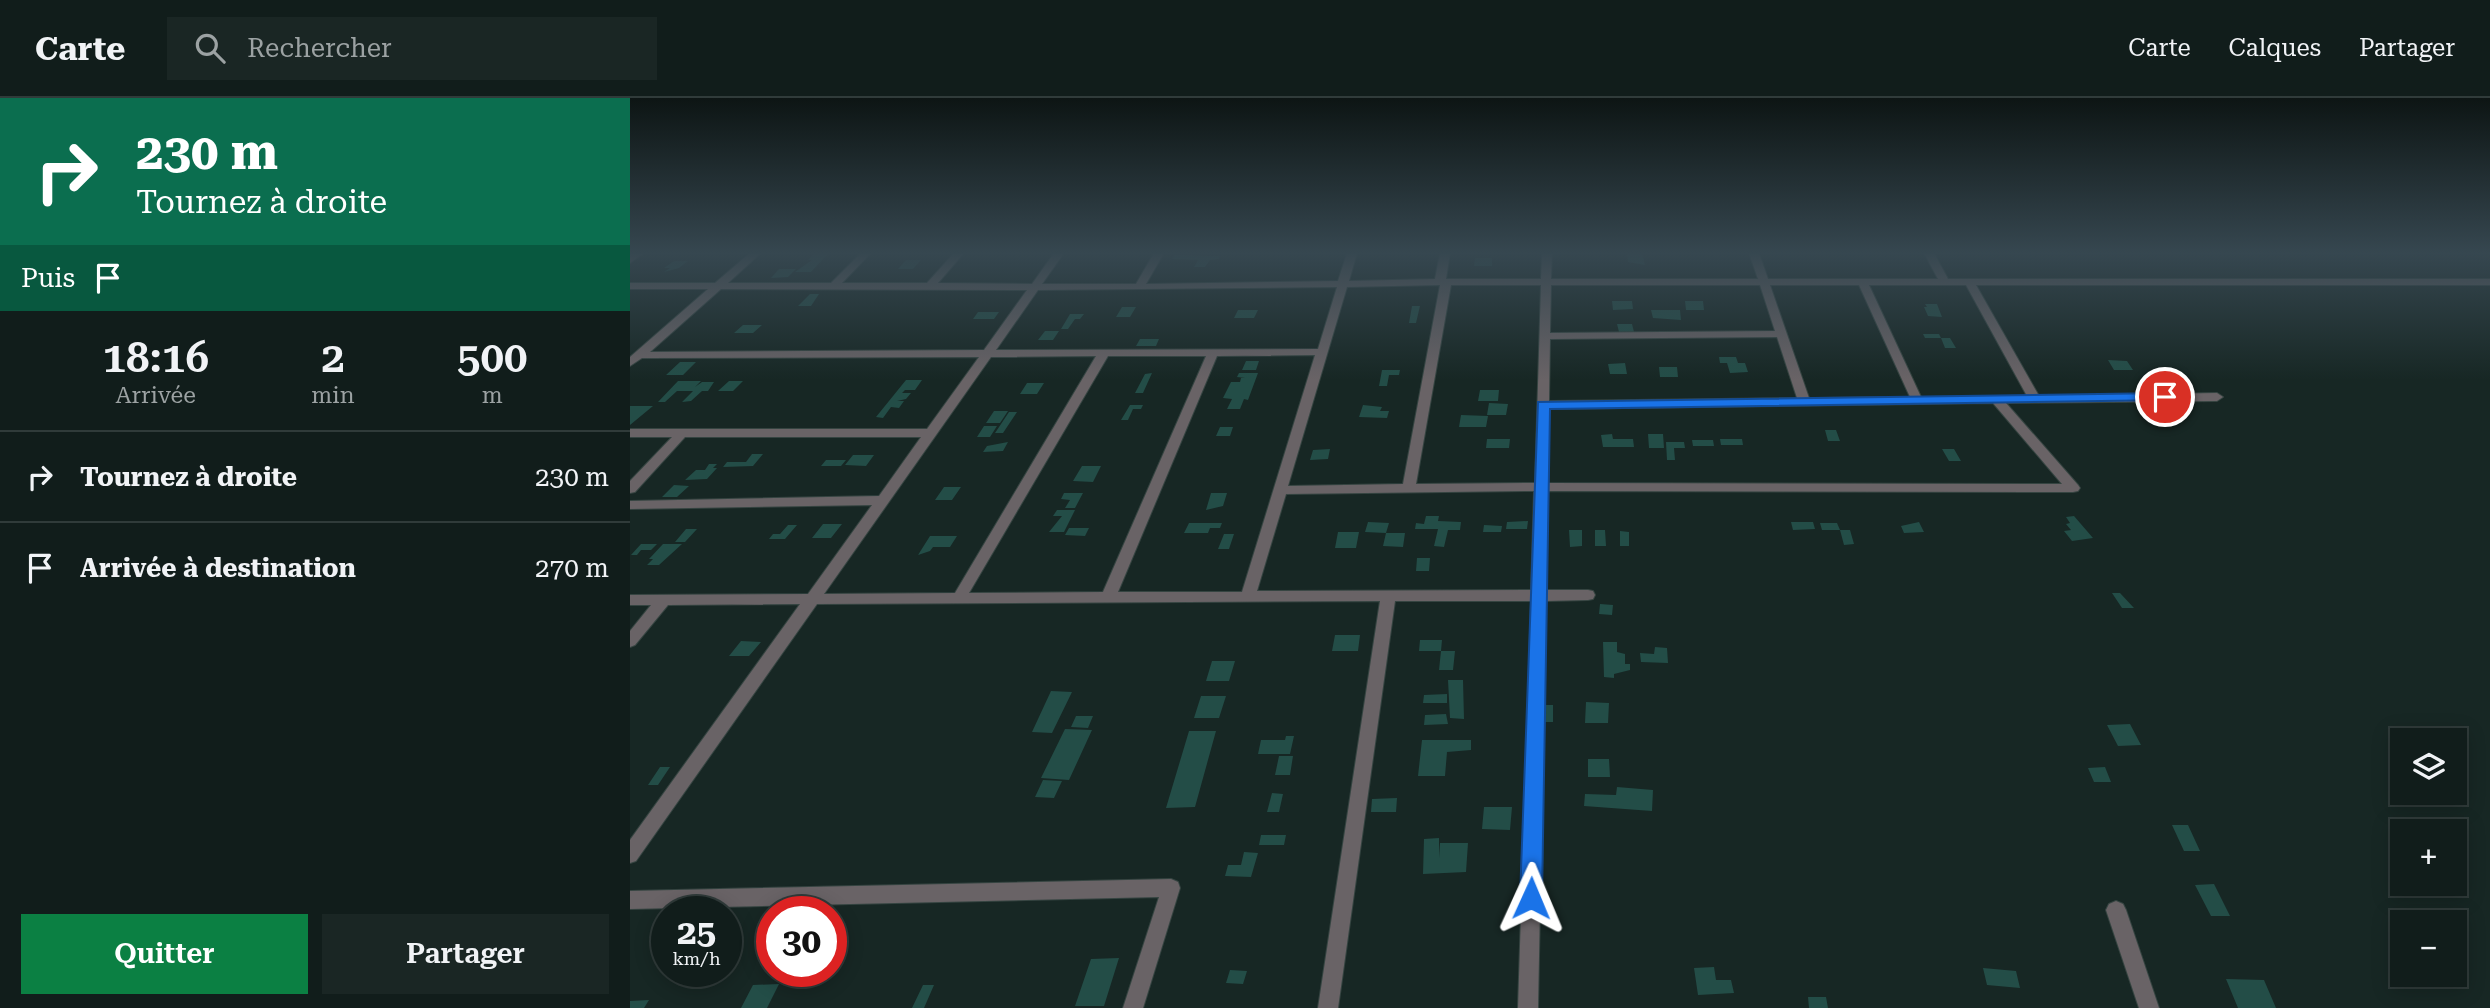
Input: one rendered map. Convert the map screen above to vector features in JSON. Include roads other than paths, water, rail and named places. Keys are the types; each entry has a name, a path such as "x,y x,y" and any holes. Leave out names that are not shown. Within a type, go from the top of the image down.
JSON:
{"street":[{"path":"635,359 707,295"},
{"path":"630,855 881,500 1030,295"},
{"path":"1248,597 1339,295"},
{"path":"1409,488 1441,295"},
{"path":"1528,1008 1545,295"},
{"path":"1768,295 1804,401"},
{"path":"1869,295 1917,400"},
{"path":"1977,295 2034,398"},
{"path":"1546,336 1781,334"},
{"path":"635,359 988,352 1322,352"},
{"path":"960,598 1104,353"},
{"path":"1108,598 1213,353"},
{"path":"1543,405 2217,397"},
{"path":"1280,490 1541,487 2073,488 1996,398"},
{"path":"630,433 929,433"},
{"path":"630,489 682,433"},
{"path":"630,505 881,500"},
{"path":"1328,1008 1388,596"},
{"path":"630,600 1588,596"},
{"path":"630,641 664,600"},
{"path":"630,900 1171,888 1133,1008"},
{"path":"2116,910 2149,1008"}]}
